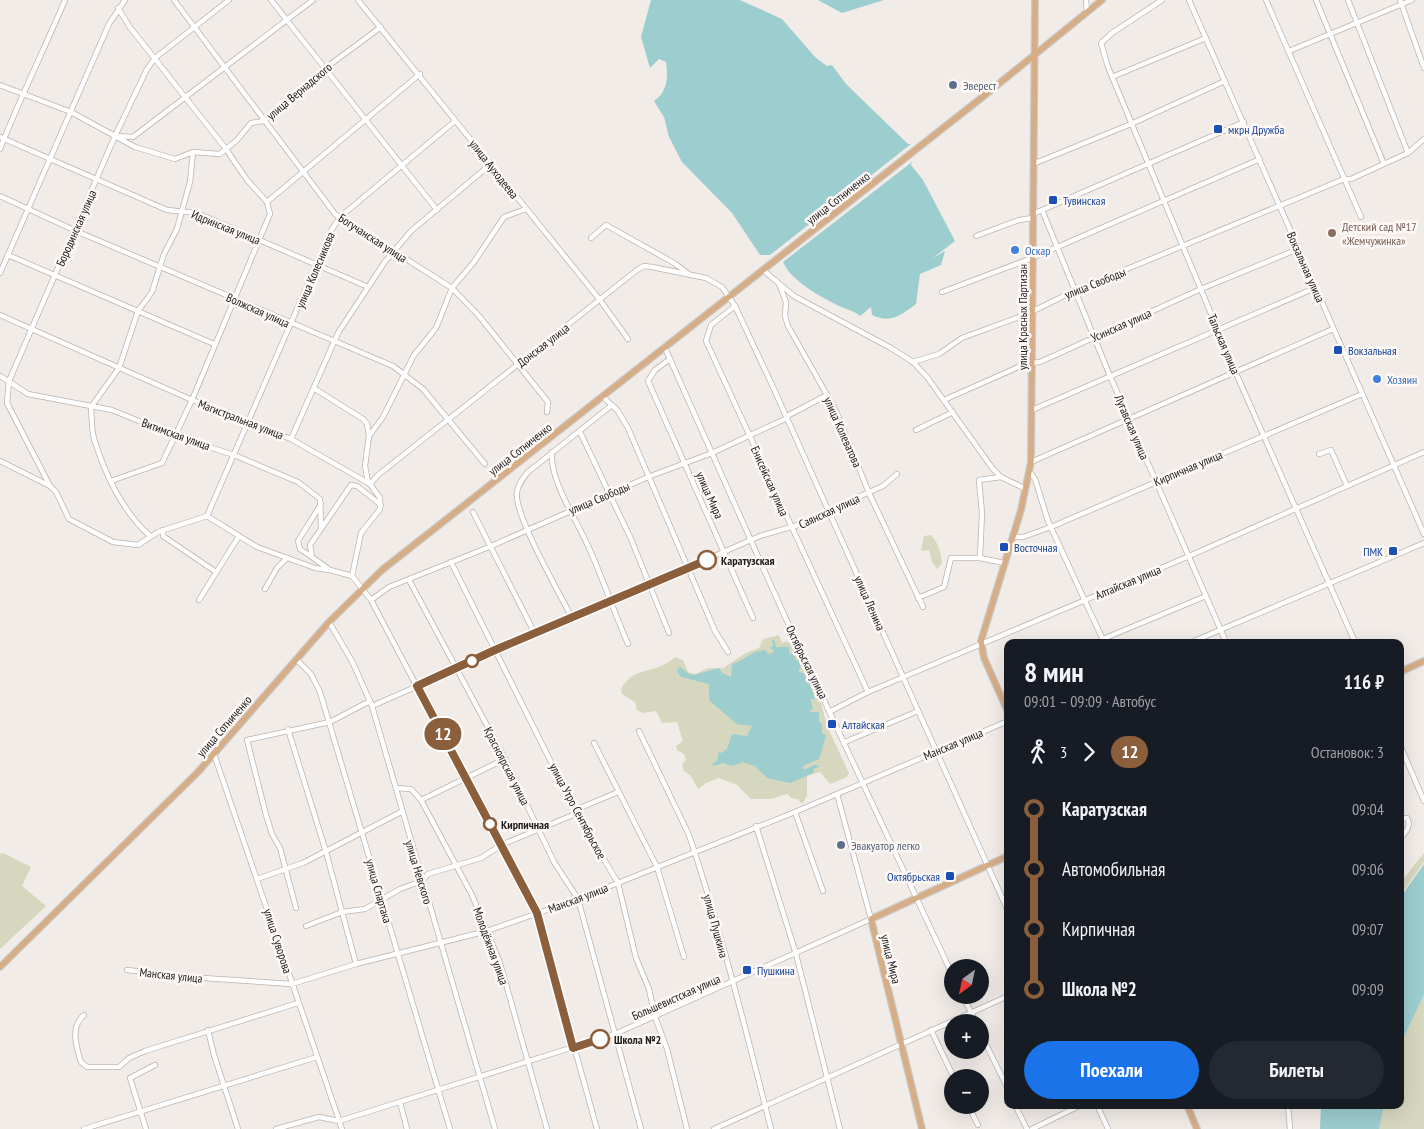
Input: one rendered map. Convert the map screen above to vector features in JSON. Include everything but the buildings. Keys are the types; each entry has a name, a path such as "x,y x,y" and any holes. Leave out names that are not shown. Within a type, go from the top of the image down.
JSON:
{"main road":[{"name":"улица Красных Партизан","path":"981,646 983,628 1013,538 1031,462 1035,0"},
{"name":"улица Сотниченко","path":"0,968 123,848 214,754 296,658 363,587 1102,0"},
{"path":"981,646 1004,702"},
{"path":"1404,670 1424,661"},
{"name":"Большевистская улица","path":"871,919 1004,858"},
{"name":"улица Мира","path":"871,919 922,1129"},
{"path":"1189,1109 1197,1129"}],"street":[{"path":"0,149 2,138 65,0"},
{"path":"0,273 109,24 125,0"},
{"name":"Богучанская улица","path":"174,0 264,121 305,172 330,208 340,217 452,288 479,316 548,402 547,412"},
{"name":"Бородинская улица","path":"207,516 163,530 150,536 138,545 113,542 102,538 69,519 7,403 10,381 76,231 115,136 147,69 155,58 229,0"},
{"path":"271,0 437,210"},
{"path":"115,136 133,137 313,0"},
{"name":"улица Ауходеева","path":"358,0 420,74 600,300 628,339"},
{"path":"1086,0 1087,12"},
{"name":"Тальская улица","path":"1162,0 1112,33 1101,44 1131,124 1218,331 1354,639"},
{"name":"Вокзальная улица","path":"1190,0 1424,534"},
{"path":"1266,0 1361,217"},
{"path":"1316,0 1384,164"},
{"path":"1348,0 1408,153"},
{"path":"1289,52 1401,2 1412,0"},
{"path":"1401,2 1424,68"},
{"path":"111,480 162,463 192,400 270,214 267,202 247,180 226,148 128,26 118,8"},
{"name":"улица Вернадского","path":"226,148 251,123 264,121 324,69 381,26"},
{"path":"1112,77 1206,38"},
{"path":"267,202 420,74"},
{"path":"1033,164 1131,124 1225,81"},
{"path":"0,85 71,112 136,147 175,159 193,152 220,154 226,148"},
{"name":"улица Колесникова","path":"207,516 331,231 340,217 455,120"},
{"path":"976,236 1032,216 1244,122"},
{"name":"Идринская улица","path":"2,138 167,210 196,213 368,287"},
{"name":"улица Свободы","path":"913,362 939,354 962,338 1033,311 1074,291 1344,179 1351,179 1408,153 1424,139"},
{"path":"150,536 136,523 119,498 95,442 92,407 119,368 138,312 152,292 164,254 178,229 180,211 190,182 193,152"},
{"path":"942,292 1032,258 1260,160"},
{"path":"291,439 315,389 335,340 392,251 411,230 491,164"},
{"name":"Волжская улица","path":"0,196 76,231 292,324 335,340 392,366 423,389 485,464"},
{"path":"369,436 383,417 414,355 436,328 452,288 474,262 504,217 526,209"},
{"name":"Лугавская улица","path":"1042,210 1128,419 1224,639"},
{"path":"591,238 606,225 674,263 691,276"},
{"name":"Усинская улица","path":"944,400 1025,364 1040,362 1298,249"},
{"path":"8,255 214,344"},
{"name":"Донская улица","path":"369,483 644,266 706,278 713,281 730,296"},
{"path":"763,270 801,300 891,348 913,362 927,377 953,412 980,453 1001,477 1026,489"},
{"name":"улица Колеватова","path":"779,284 786,302 784,316 788,326 827,395 856,457 868,492 923,607"},
{"path":"1032,410 1316,288"},
{"name":"улица Ленина","path":"730,296 1004,903"},
{"name":"Енисейская улица","path":"735,306 711,325 706,341 868,692"},
{"name":"Магистральная улица","path":"0,315 192,400 291,439 369,483"},
{"path":"1031,462 1042,459 1235,371 1333,329"},
{"name":"Октябрьская улица","path":"665,348 786,619 831,710 945,959"},
{"name":"улица Мира","path":"670,359 655,370 648,381 686,463 753,618"},
{"name":"Витимская улица","path":"0,376 28,394 112,410 175,436 234,455 298,482 320,499 321,504"},
{"path":"315,389 363,419 369,436 366,466 369,483 380,498 381,506 362,533 352,576"},
{"name":"Кирпичная улица","path":"1013,538 1023,537 1051,527 1362,394"},
{"name":"улица Свободы","path":"371,600 389,587 489,547 648,477 712,453 750,436 786,419 789,415 827,395"},
{"path":"603,397 612,404 628,428 715,631 728,652"},
{"path":"572,618 517,503 519,484 528,472 580,432 612,404"},
{"path":"916,430 953,412"},
{"path":"580,432 650,586 669,633"},
{"path":"1319,454 1331,450 1347,486"},
{"path":"552,452 551,460 628,644"},
{"name":"Алтайская улица","path":"831,710 868,692 904,679 1188,557 1424,452"},
{"path":"0,461 50,486"},
{"path":"1030,472 1035,479 1051,527 1103,639"},
{"name":"Саянская улица","path":"372,706 495,650 650,586 760,536 791,528 828,512 884,486 898,474"},
{"path":"980,558 982,513 979,480 1001,477"},
{"path":"312,557 310,546 351,485 357,486 381,506"},
{"path":"321,504 321,528"},
{"path":"321,504 298,541 300,549 330,570"},
{"path":"473,512 489,547 535,634"},
{"path":"207,516 257,547 315,568 352,576 363,587 537,913 597,1129"},
{"path":"163,530 163,536 216,572"},
{"path":"199,600 239,536"},
{"path":"1199,639 1424,543"},
{"path":"265,589 277,568 287,558"},
{"path":"918,598 944,587 951,558 980,558 1004,563"},
{"name":"улица Утро Сентябрьское","path":"451,562 576,812 618,883 636,958 649,989 655,1017 667,1049 687,1129"},
{"name":"Красноярская улица","path":"409,580 505,759 554,862 578,899 641,1129"},
{"path":"1109,639 1206,596"},
{"name":"улица Невского","path":"329,622 352,661 372,706 396,788 401,812 495,1129"},
{"name":"улица Спартака","path":"296,658 315,683 330,722 450,1129"},
{"path":"296,908 280,848 272,834 266,815 247,740 330,722 370,700"},
{"path":"845,742 918,711"},
{"name":"Манская улица","path":"127,970 188,977 292,984 440,941 487,931 578,899 756,826 795,812 1004,723"},
{"path":"288,730 326,852 356,964"},
{"name":"улица Пушкина","path":"640,731 689,835 716,918 731,983 771,1129"},
{"path":"594,743 657,867 684,957"},
{"name":"улица Суворова","path":"214,754 342,1129"},
{"path":"1404,754 1423,798"},
{"path":"396,788 411,789 421,800 505,759"},
{"path":"306,926 342,912 365,909 422,881 428,874 481,858 502,845 618,792"},
{"name":"улица Мира","path":"836,794 871,919"},
{"name":"Молодёжная улица","path":"421,800 458,866 500,963 547,1129"},
{"path":"257,879 326,852 401,812"},
{"path":"795,812 823,891"},
{"path":"1404,818 1407,818 1408,827 1404,833"},
{"path":"756,826 796,954 840,1129"},
{"name":"Большевистская улица","path":"339,1121 615,1034 871,919"},
{"path":"717,1128 1004,998"},
{"path":"84,1014 78,1020 75,1029 81,1062 87,1067 120,1067 129,1058 208,1030 298,1004"},
{"path":"966,1004 971,1013"},
{"path":"208,1030 238,1129"},
{"path":"931,1030 950,1069"},
{"path":"989,1050 1004,1081"},
{"path":"84,1129 317,1057"},
{"path":"146,1129 130,1078 154,1065"},
{"path":"400,1102 408,1129"},
{"path":"1017,1109 1027,1129"},
{"path":"1032,1129 1073,1109"},
{"path":"1099,1109 1108,1129"},
{"path":"1288,1109 1290,1129"},
{"path":"972,1114 978,1125"},
{"path":"276,1129 319,1117 339,1121"}],"green space":[{"path":"931,535 937,544 942,559 942,563 937,569 932,562 929,550 921,551 924,536"},
{"path":"779,635 782,643 786,641 794,645 821,703 827,726 849,773 847,777 830,784 820,772 807,776 807,796 802,804 798,799 791,798 787,794 771,799 751,799 737,785 719,778 706,783 698,789 690,775 684,771 682,764 686,760 684,754 677,750 676,746 683,741 677,722 662,723 656,711 642,713 636,709 636,703 622,694 621,689 633,676 668,663 675,657 683,660 688,672 695,674 708,668 723,668 746,653 759,648 763,639"},
{"path":"3,853 31,867 22,886 46,906 0,949 0,854"},
{"path":"1424,853 1424,862 1404,890 1404,878"},
{"path":"1424,995 1424,1129 1379,1129 1383,1109 1404,1109 1404,1037"}],"water":[{"path":"651,0 740,0 782,19 815,57 827,66 832,65 846,84 908,144 911,144 770,255 760,255 732,213 682,162 669,137 664,117 654,101 662,93 666,83 666,62 659,59 650,68 641,37"},
{"path":"818,0 884,0 842,13"},
{"path":"912,162 911,165 923,180 955,241 933,258 945,251 941,265 920,274 916,304 896,317 879,318 872,315 871,307 860,316 815,293 793,276 783,262"},
{"path":"772,640 774,640 776,647 789,647 789,653 794,654 796,661 798,660 801,666 798,672 804,673 816,699 810,699 813,708 809,712 819,712 822,733 826,736 819,759 803,766 804,770 814,765 820,766 814,769 813,773 790,783 767,778 755,766 742,762 733,766 723,763 714,766 712,764 717,761 719,752 722,753 727,749 732,734 747,736 752,726 737,724 709,700 709,684 681,677 677,671 680,667 689,674 694,675 719,668 722,673 731,677 732,664 760,651 765,650 768,654 773,653 774,650 770,648 773,646"},
{"path":"1424,864 1424,995 1404,1037 1404,892"},
{"path":"1321,1109 1383,1109 1379,1129 1320,1129"}],"bus line":[{"name":"12","path":"600,1039 573,1048 537,913 417,686 495,650 650,586 707,560"}],"place":[{"name":"Эверест","path":"953,85"},
{"name":"мкрн Дружба","path":"1218,129"},
{"name":"Тувинская","path":"1053,200"},
{"name":"Детский сад №17 «Жемчужинка»","path":"1332,233"},
{"name":"Оскар","path":"1015,250"},
{"name":"Вокзальная","path":"1338,350"},
{"name":"Хозяин","path":"1377,379"},
{"name":"Восточная","path":"1004,547"},
{"name":"ПМК","path":"1393,551"},
{"name":"Каратузская","path":"707,560"},
{"name":"Алтайская","path":"832,724"},
{"name":"Кирпичная","path":"490,824"},
{"name":"Эвакуатор легко","path":"841,845"},
{"name":"Октябрьская","path":"950,876"},
{"name":"Пушкина","path":"747,970"},
{"name":"Школа №2","path":"600,1039"}]}
